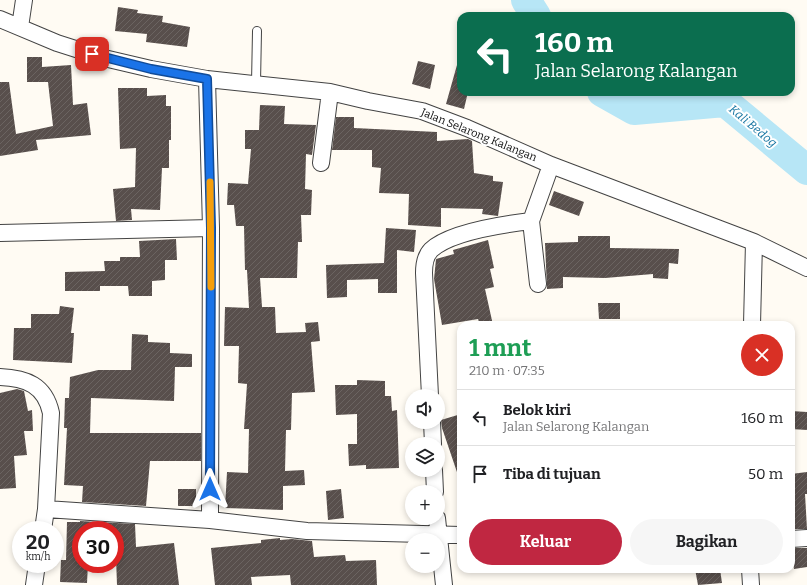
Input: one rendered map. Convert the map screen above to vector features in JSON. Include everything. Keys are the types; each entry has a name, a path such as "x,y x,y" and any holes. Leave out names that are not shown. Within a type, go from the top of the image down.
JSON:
{"street":[{"path":"20,26 24,0"},
{"name":"Jalan Selarong Kalangan","path":"0,18 57,43 104,58 207,79 330,92 422,111 467,128 551,165 754,242 807,268"},
{"path":"207,79 211,228 210,520"},
{"path":"321,163 330,92"},
{"path":"538,284 531,221 551,165"},
{"path":"430,389 424,261 430,250 445,241 495,225 531,221"},
{"path":"0,233 211,228"},
{"path":"752,321 754,242"},
{"path":"0,377 18,378 35,386 48,399 51,413 44,521"},
{"path":"46,509 210,520 307,531 405,533"},
{"path":"445,534 457,535"},
{"path":"795,539 807,538"},
{"path":"34,585 36,573"},
{"path":"443,573 444,585"},
{"path":"750,573 751,585"}],"lane":[{"path":"256,83 257,31"}],"building":[{"path":"118,7 138,10 137,13 163,16 162,22 190,27 187,47 146,42 147,34 115,31"},
{"path":"27,57 42,57 42,67 71,65 73,105 87,103 91,135 36,140 38,150 0,156 0,82 9,82 16,134 53,126 48,82 27,82"},
{"path":"418,61 435,65 430,89 412,84"},
{"path":"457,65 457,96 467,96 464,109 446,104"},
{"path":"118,88 147,88 147,96 166,95 166,106 171,106 171,140 169,140 169,168 162,168 160,210 131,209 132,220 116,221 113,189 135,187 136,148 120,149"},
{"path":"260,105 285,106 284,124 316,125 312,155 306,154 305,189 312,190 311,215 301,215 302,242 298,242 297,278 260,278 262,307 275,307 276,333 306,332 305,323 318,322 320,341 311,342 315,392 292,393 291,430 286,430 285,471 304,470 305,485 283,486 283,510 225,508 227,472 248,473 249,429 244,429 247,384 238,383 239,346 224,346 225,307 249,308 247,270 245,270 244,226 236,226 234,205 227,205 228,183 248,184 251,149 245,149 245,130 259,130"},
{"path":"336,117 354,117 354,128 437,132 437,141 468,139 472,141 474,173 493,176 493,181 503,182 498,216 482,214 483,209 441,208 441,227 408,225 409,194 379,193 381,168 372,167 372,150 332,150"},
{"path":"554,191 584,202 579,216 549,205"},
{"path":"386,228 416,230 414,252 397,250 397,293 378,293 378,279 347,280 347,297 327,298 326,265 384,263"},
{"path":"578,236 610,236 610,248 679,249 678,264 669,263 668,279 653,278 653,274 605,278 563,277 563,288 547,289 545,243 578,242"},
{"path":"176,239 177,260 165,260 165,280 152,281 152,296 129,296 128,286 100,286 100,291 65,291 65,272 105,271 104,261 120,261 120,257 140,257 139,241"},
{"path":"488,240 494,268 490,269 494,287 485,289 492,321 479,321 478,319 457,321 457,322 442,325 434,279 436,259 454,254 453,250"},
{"path":"598,303 620,303 620,319 599,319"},
{"path":"60,306 74,308 71,333 74,333 72,363 13,360 14,328 31,328 31,314 59,314"},
{"path":"132,334 148,335 148,342 170,343 170,353 192,354 192,367 175,367 174,401 91,398 90,433 201,433 201,461 150,461 146,506 82,502 83,486 64,485 67,428 64,428 65,398 69,398 70,377 98,370 131,370"},
{"path":"357,380 385,381 385,396 391,396 392,411 397,410 399,468 366,469 366,465 349,466 348,444 357,444 357,414 336,415 335,385 357,385"},
{"path":"17,389 24,391 28,411 32,410 33,431 24,431 27,455 14,456 16,488 0,489 0,393"},
{"path":"795,411 807,412 807,430 795,429"},
{"path":"457,415 457,472 442,429 445,429 445,419"},
{"path":"807,472 807,494 805,494 807,529 795,529 795,474"},
{"path":"178,489 196,489 196,506 178,506"},
{"path":"341,489 344,518 328,520 326,491"},
{"path":"67,522 72,522 72,573 88,573 87,583 60,582 60,573 64,573 64,560 66,560"},
{"path":"124,523 135,524 136,547 174,543 179,585 117,585 117,573 124,573"},
{"path":"280,538 280,540 292,539 312,541 314,557 345,555 346,561 376,560 377,585 291,585 290,575 251,577 252,585 215,585 211,548 261,543 261,540"},
{"path":"795,548 807,548 807,567 795,569"},
{"path":"696,573 721,573 722,583 698,585"}],"waterway":[{"name":"Kali Bedog","path":"526,0 534,12"},
{"name":"Kali Bedog","path":"609,96 634,110 725,102 807,170"}],"slow traffic":[{"path":"210,182 211,287"}],"route":[{"path":"92,54 151,69 207,79 211,228 210,489"}]}
